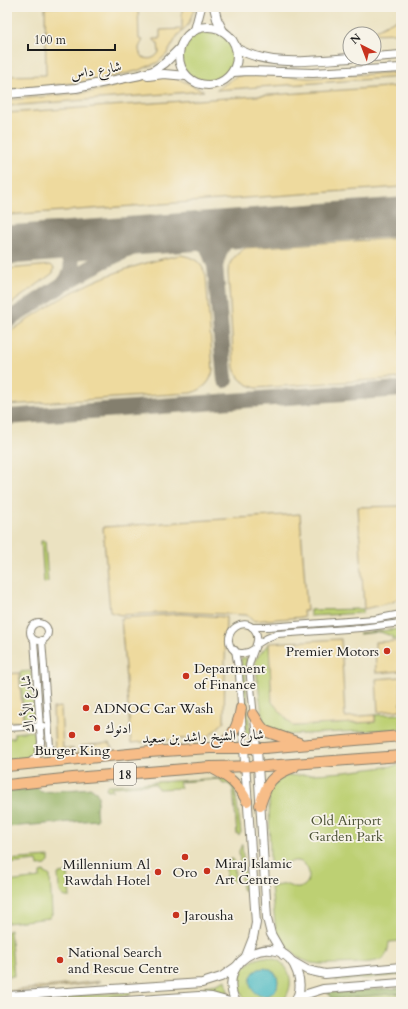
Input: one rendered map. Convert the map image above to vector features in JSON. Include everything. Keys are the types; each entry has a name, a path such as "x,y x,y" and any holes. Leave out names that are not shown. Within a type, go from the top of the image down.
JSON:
{"main road":[{"path":"210,748 229,738 238,720 241,708"},
{"path":"253,714 266,731 303,744"},
{"name":"شارع الشيخ راشد بن سعيد","path":"7,766 148,752 210,748 257,748 401,736"},
{"name":"18","path":"7,785 80,777 210,767 244,767 401,756"},
{"path":"260,805 266,786 276,775 306,763"},
{"path":"210,767 233,781 247,801"}],"street":[{"path":"195,30 201,7"},
{"path":"214,7 217,19 223,30 233,40 236,48 237,63 233,72 222,82 213,85 198,84 186,76 180,63 180,48 187,36 195,30 209,27 223,30"},
{"name":"شارع داس","path":"7,94 76,88 140,75 165,63 180,48"},
{"path":"236,48 254,57 267,60 292,61 342,58"},
{"path":"382,56 401,55"},
{"path":"233,72 313,73 401,68"},
{"name":"شارع داس","path":"7,99 77,92 116,85 157,74 186,76"},
{"path":"7,996 209,982 227,974 237,966 246,956 253,938 256,923 244,767 238,662 235,650 230,644 229,640 231,632 234,628 240,625 268,627 375,619 401,614"},
{"path":"39,622 44,624 47,629 47,636 42,640 34,640 30,634 32,625 39,622"},
{"path":"235,650 244,653 255,647 266,638 277,634 361,628 401,623"},
{"path":"252,627 257,633 258,642 250,658 249,672 257,748 267,918 271,934 283,954 292,962 307,970 325,974 401,967"},
{"name":"شارع الأراك","path":"29,763 35,759 40,750 41,743 34,640"},
{"name":"شارع الأراك","path":"42,640 50,747 55,755 62,761"},
{"path":"36,668 44,667"},
{"path":"7,728 48,725"},
{"path":"246,956 262,950 273,950 283,954"},
{"path":"292,962 299,978 299,989 296,999"},
{"path":"236,1002 233,995 232,977 237,966"},
{"path":"296,999 323,989 401,983"},
{"path":"160,986 166,992 162,998"},
{"path":"111,1002 204,996 230,1002"}],"green space":[{"path":"207,30 217,32 225,38 231,46 233,56 231,66 225,74 217,80 207,82 197,80 189,74 183,66 181,56 183,46 189,38 197,32"},
{"path":"41,541 45,541 48,582 44,583"},
{"path":"363,609 363,613 310,616 310,610"},
{"path":"401,630 401,639 392,639 392,636 380,632 359,634 359,633"},
{"path":"269,643 272,702 293,726 375,722 375,715 401,714 401,729 282,735 266,727 263,721 255,660"},
{"path":"241,658 247,658 246,686 250,734 246,735"},
{"path":"31,671 34,715 32,720 24,721 20,672"},
{"path":"31,731 35,734 36,751 30,758 7,761 7,738 14,738 14,733"},
{"name":"Old Airport Garden Park","path":"401,765 401,941 389,942 385,956 378,961 320,964 311,963 301,959 281,941 276,931 271,887 288,885 294,888 299,888 307,883 309,874 306,866 298,861 282,864 270,864 269,795 272,788 277,781 286,776 345,772"},
{"path":"223,778 230,781 235,789 241,833 239,835 237,834 233,789 227,784 223,784 220,779 179,782 181,788 158,789 155,784 111,787 113,791 107,790 106,787 108,785"},
{"path":"38,788 41,792 92,788 98,796 96,809 97,820 7,827 7,791"},
{"path":"242,844 246,891 242,889 239,851"},
{"path":"49,857 49,862 46,865 38,866 37,861 7,864 7,860"},
{"path":"230,859 233,859 234,861 235,882 233,880 223,881 226,877 226,865 230,862"},
{"path":"44,872 50,876 52,914 49,918 7,923 7,882 40,878 40,873"},
{"path":"68,873 70,897 66,897 61,893 58,874"},
{"path":"10,930 14,976 7,976 7,931"},
{"path":"264,957 279,961 284,965 289,975 290,987 281,1002 248,1002 242,995 239,988 240,974 244,968 256,959"},
{"path":"401,971 401,975 336,981 336,977"},
{"path":"226,980 229,998 205,990 204,986 217,984"},
{"path":"401,988 401,993 333,999 327,992"},
{"path":"130,992 130,995 37,1002 7,1002 15,1000"},
{"path":"401,993 401,1002 332,1002 333,999"}],"sand":[{"path":"45,7 138,7 139,39 143,40 139,48 141,56 150,59 159,52 158,44 153,39 160,39 160,30 182,29 182,7 195,7 188,25 178,35 167,54 157,63 137,71 95,81 7,90 7,76 46,75"},
{"path":"401,17 401,33 382,34 382,27"},
{"path":"401,72 401,77 216,90 237,76 254,74 309,78"},
{"path":"157,76 177,78 204,91 7,106 7,100 90,92"},
{"path":"401,86 401,187 7,215 7,113"},
{"path":"401,238 401,378 256,388 245,383 237,375 234,368 228,269 233,259 239,253 245,248"},
{"path":"180,255 197,261 202,267 206,276 213,370 208,382 203,388 191,393 7,405 7,334 52,304 104,277 129,268"},
{"path":"51,265 54,268 53,273 7,307 7,269"},
{"path":"401,506 401,596 393,602 364,609 358,507"},
{"path":"300,514 307,611 303,611 304,617 253,621 247,615 178,612 121,615 110,612 103,527"},
{"path":"180,614 226,617 224,722 208,737 131,743 121,618"},
{"path":"341,639 345,717 375,715 375,722 293,726 272,702 269,643"},
{"path":"401,641 401,671 376,673 375,642"},
{"path":"19,673 23,721 7,722 7,674"},
{"path":"401,677 401,710 378,712 376,679"},
{"path":"61,707 63,748 74,749 70,755 66,757 62,757 55,752 53,708"},
{"path":"109,743 114,750 77,754 80,746"},
{"path":"100,981 96,983 7,993 7,991"}],"water":[{"path":"264,968 274,972 278,982 274,992 264,996 254,992 250,982 254,972"}],"taxiway":[{"path":"215,266 217,258 226,240 236,233 251,228"},
{"path":"7,321 65,283 101,262 134,247 179,233 195,236 207,245 215,266 225,380"},
{"path":"52,242 64,250 72,264 69,276 65,283"},
{"path":"7,417 401,389"}],"runway":[{"path":"7,245 401,217"}],"place":[{"name":"Premier Motors","path":"387,651"},
{"name":"Department of Finance","path":"186,676"},
{"name":"ADNOC Car Wash","path":"86,708"},
{"name":"ادنوك","path":"97,728"},
{"name":"Burger King","path":"72,735"},
{"name":"Oro","path":"185,857"},
{"name":"Miraj Islamic Art Centre","path":"207,871"},
{"name":"Millennium Al Rawdah Hotel","path":"158,872"},
{"name":"Jarousha","path":"176,915"},
{"name":"National Search and Rescue Centre","path":"60,960"}]}
